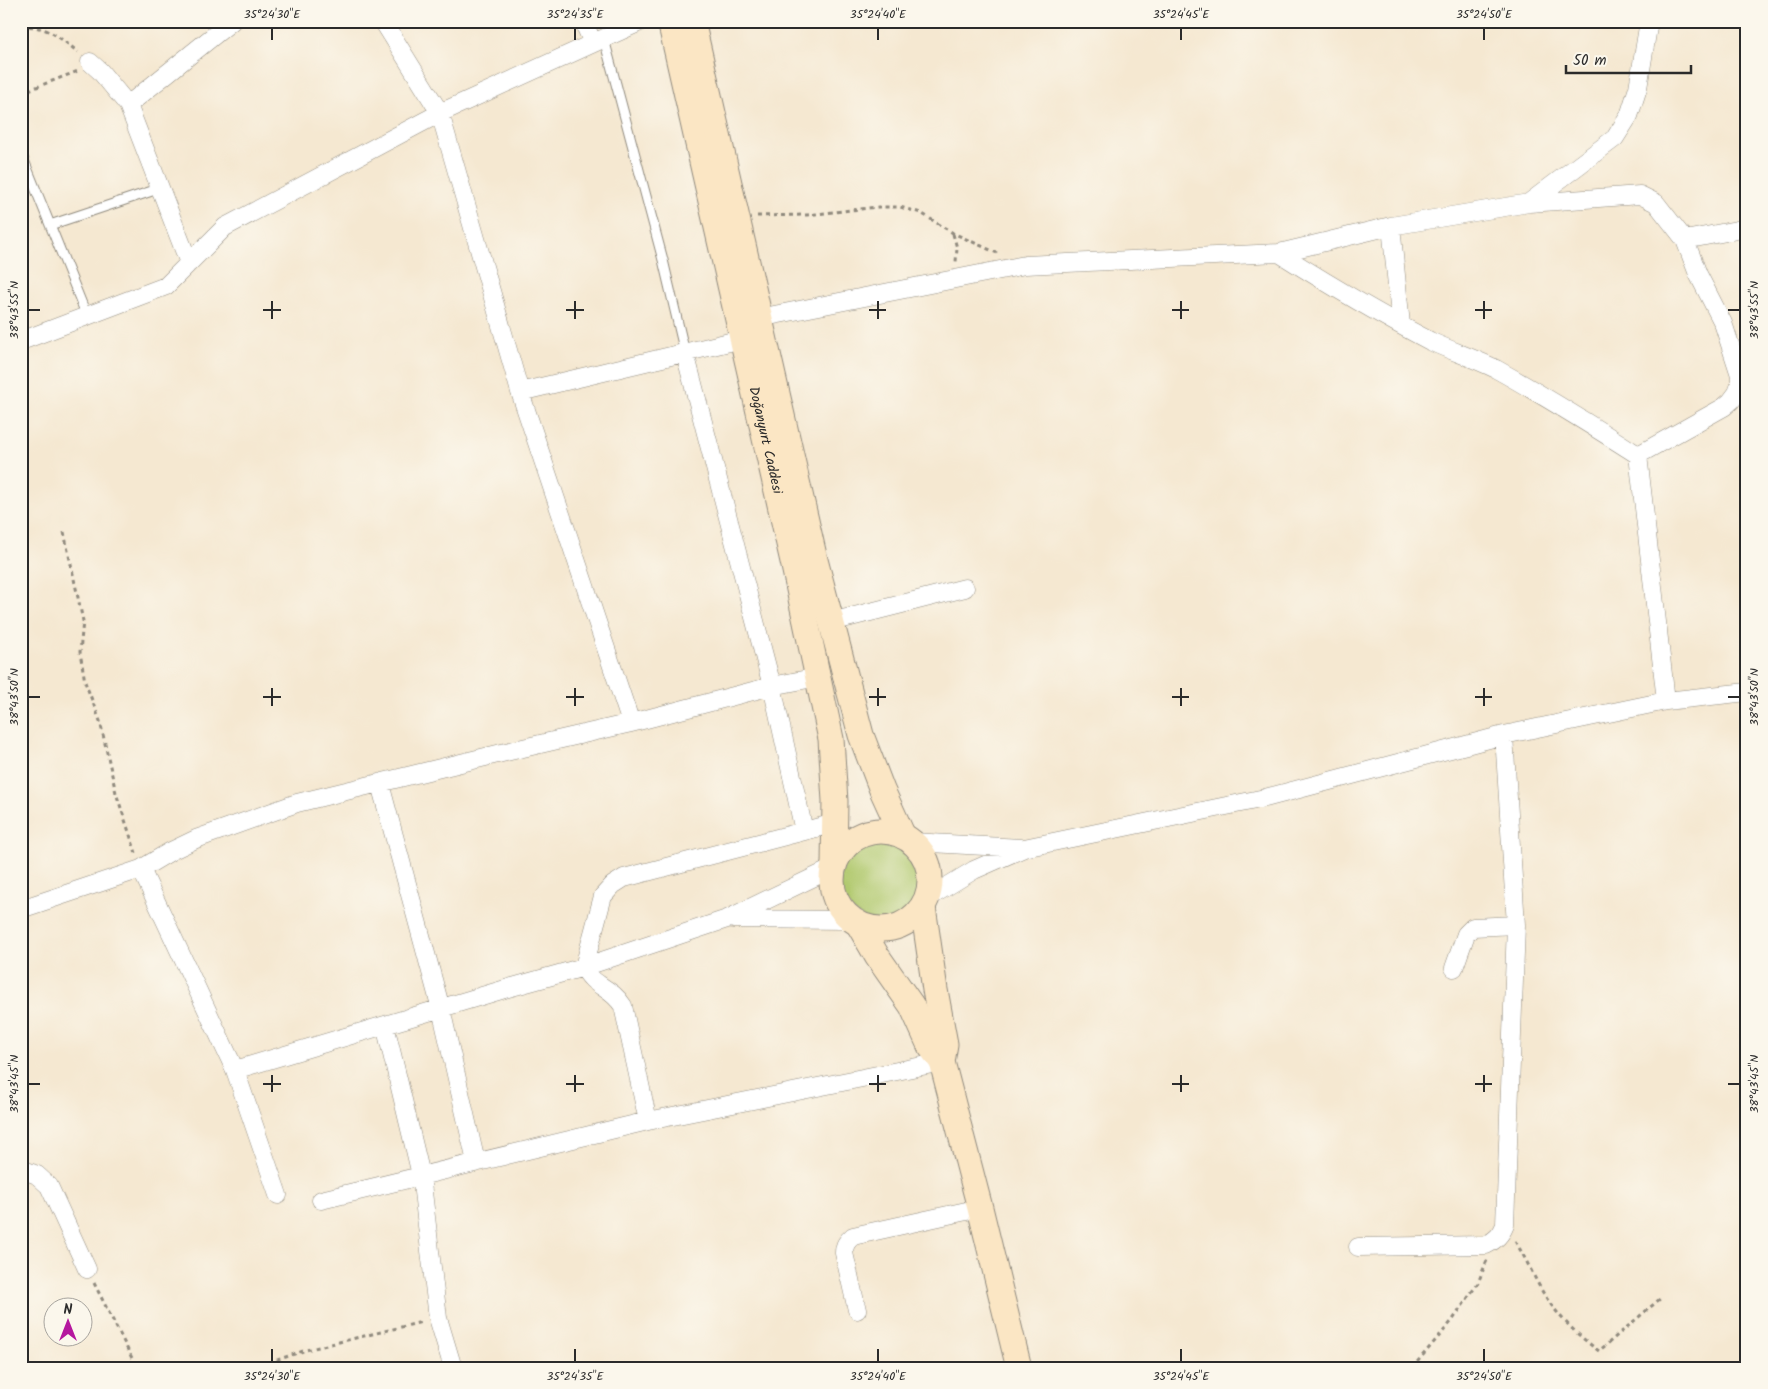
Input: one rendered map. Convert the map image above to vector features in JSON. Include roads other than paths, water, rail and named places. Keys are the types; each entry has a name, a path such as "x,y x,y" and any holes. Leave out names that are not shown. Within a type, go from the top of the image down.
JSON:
{"street":[{"path":"128,105 232,21"},
{"path":"383,21 440,113 520,392 631,723"},
{"path":"583,21 599,41"},
{"path":"21,341 166,286 225,227 440,113 642,21"},
{"name":"Doğanyurt Caddesi","path":"670,21 831,739 835,823 834,866"},
{"name":"Doğanyurt Caddesi","path":"692,21 759,318 831,622 861,735 882,790 907,839"},
{"path":"1529,203 1615,138 1629,116 1638,88 1649,21"},
{"path":"90,62 100,71 128,105 189,263"},
{"path":"759,318 1025,265 1279,253 1391,226 1529,203 1640,195 1656,203 1686,240 1698,274 1723,323 1740,375 1740,384 1737,393 1724,406 1638,455"},
{"path":"1391,226 1402,326"},
{"path":"1686,240 1747,228"},
{"path":"1279,253 1402,326 1502,373 1553,401 1638,455"},
{"path":"520,392 742,339"},
{"path":"685,353 772,686 804,832"},
{"path":"1638,455 1666,701"},
{"path":"831,622 965,588"},
{"path":"21,908 141,869 196,839 298,803 631,723 772,686 818,677"},
{"path":"727,919 855,922 879,930 899,926 909,922 925,902 974,870 1024,848 1265,798 1504,735 1666,701 1747,692"},
{"path":"1358,1247 1486,1245 1494,1241 1501,1234 1505,1225 1516,925 1504,735"},
{"path":"380,784 441,1009 476,1162"},
{"path":"648,1121 623,1006 615,994 589,978 584,967 603,896 613,885 624,878 835,823"},
{"path":"1019,1368 942,1062 930,1046 912,1006 855,922 843,912 833,894 831,884 834,866 839,854 845,846 862,834 883,831 907,839 1024,848"},
{"path":"907,839 919,849 929,867 930,888 925,902 935,990 945,1044 942,1062"},
{"path":"235,1070 584,967 727,919 834,866"},
{"path":"141,869 235,1070 278,1195"},
{"path":"1454,968 1466,934 1473,927 1516,925"},
{"path":"385,1025 421,1175 438,1318 454,1368"},
{"path":"321,1200 648,1121 942,1062"},
{"path":"21,1169 37,1175 50,1186 86,1269"},
{"path":"856,1310 844,1253 845,1244 848,1240 853,1236 980,1208"}],"lane":[{"path":"599,41 663,260 685,353"},
{"path":"21,153 84,309"},
{"path":"50,225 161,188"}]}
